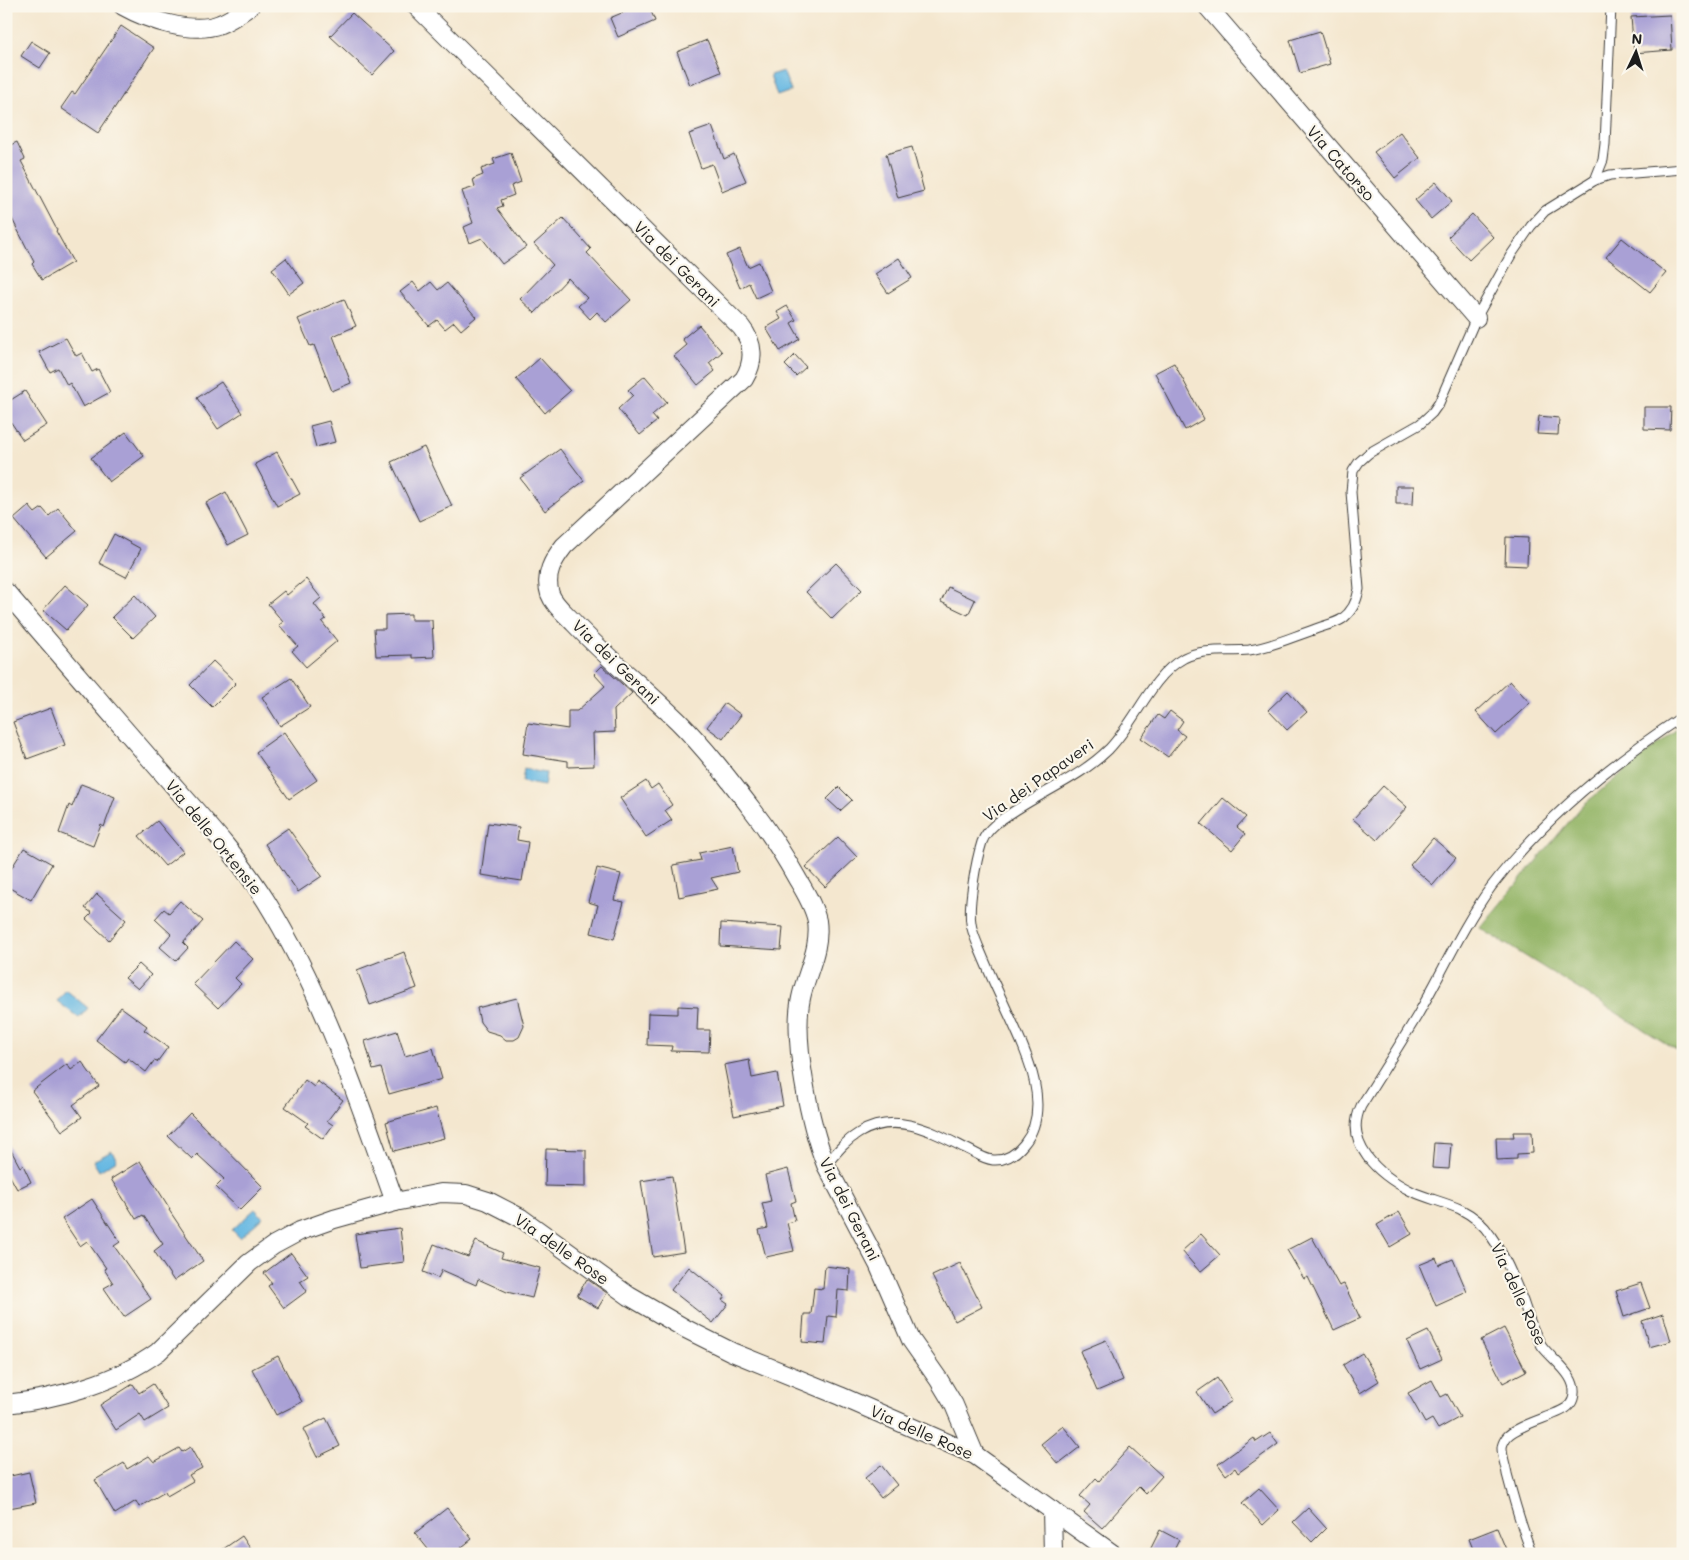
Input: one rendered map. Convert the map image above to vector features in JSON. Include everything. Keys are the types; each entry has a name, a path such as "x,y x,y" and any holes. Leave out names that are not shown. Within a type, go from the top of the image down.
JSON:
{"street":[{"path":"123,6 146,17 169,24 198,28 219,25 250,6"},
{"name":"Via dei Gerani","path":"416,6 741,327 749,340 752,349 751,364 744,379 570,540 553,561 548,583 553,599 567,615 613,662 678,721 718,764 788,861 811,903 816,916 817,935 812,965 801,998 799,1028 806,1087 821,1151 826,1165 878,1264 907,1333 954,1404 975,1455"},
{"name":"Via Catorso","path":"1207,6 1476,318"},
{"name":"Via delle Ortensie","path":"6,592 215,834 247,874 266,902 305,972 330,1027 395,1202"},
{"name":"Via delle Rose","path":"6,1404 84,1388 139,1364 158,1352 230,1280 249,1264 274,1245 300,1231 316,1224 395,1202 441,1193 466,1194 480,1197 533,1226 629,1296 692,1332 732,1352 847,1399 975,1455 1113,1554"},
{"path":"1052,1510 1053,1554"}],"lane":[{"path":"1595,180 1603,160 1606,144 1611,6"},
{"name":"Via dei Papaveri","path":"826,1165 845,1143 858,1134 869,1128 889,1123 906,1123 922,1128 992,1160 1002,1160 1012,1156 1026,1142 1036,1112 1032,1069 1026,1051 988,969 971,922 975,876 979,853 985,837 995,824 1081,771 1107,750 1130,722 1162,675 1184,658 1209,652 1264,647 1334,622 1352,610 1358,597 1359,579 1351,492 1353,471 1369,453 1420,424 1432,413 1439,403 1476,318 1511,255 1531,226 1553,205 1595,180 1620,173 1683,169"},
{"name":"Via delle Rose","path":"1532,1554 1524,1534 1508,1478 1503,1456 1503,1444 1509,1434 1560,1412 1571,1404 1574,1394 1570,1378 1541,1344 1509,1268 1487,1230 1473,1217 1460,1209 1410,1190 1388,1176 1366,1155 1360,1145 1356,1131 1357,1114 1417,1016 1490,889 1517,856 1572,800 1609,769 1683,716"}],"green space":[{"path":"1683,724 1683,1054 1480,928 1583,805"}],"water":[{"path":"783,71 791,91 777,96 770,75"},
{"path":"524,769 546,773 544,786 522,782"},
{"path":"66,990 88,1008 79,1018 57,1001"},
{"path":"112,1151 117,1160 99,1171 93,1161"},
{"path":"255,1209 263,1217 240,1238 232,1230"}],"building":[{"path":"638,6 649,6 655,21 618,37 610,18"},
{"path":"352,13 394,51 372,75 330,36"},
{"path":"1670,15 1672,50 1634,53 1631,17"},
{"path":"121,26 154,48 98,133 61,108 72,92 75,94"},
{"path":"1320,31 1330,64 1300,73 1290,40"},
{"path":"707,40 721,72 690,85 677,52"},
{"path":"31,41 50,53 40,68 21,56"},
{"path":"712,126 724,159 734,154 746,181 722,191 712,164 701,168 689,134"},
{"path":"1400,132 1420,158 1395,178 1374,152"},
{"path":"17,142 25,159 21,161 73,262 42,280 32,264 34,262 6,207 6,147"},
{"path":"912,147 924,191 898,198 886,154"},
{"path":"511,153 521,182 511,186 514,195 501,200 503,206 497,208 526,247 502,264 482,238 470,243 464,227 473,223 462,191 475,187 473,179 483,175 481,169 495,164 493,159"},
{"path":"1436,182 1452,201 1431,219 1415,200"},
{"path":"1472,214 1493,237 1469,260 1448,237"},
{"path":"563,218 591,249 587,253 631,300 606,322 597,312 590,319 578,306 587,298 568,278 535,313 520,299 553,265 534,244"},
{"path":"1622,238 1666,273 1650,292 1606,257"},
{"path":"740,249 748,267 759,262 771,291 756,298 749,283 740,288 726,255"},
{"path":"286,258 304,283 289,294 272,269"},
{"path":"899,258 912,278 888,293 875,274"},
{"path":"413,282 420,291 431,282 438,290 447,283 476,317 461,330 454,322 445,329 437,320 429,326 400,292"},
{"path":"344,299 356,326 333,336 351,383 332,391 314,345 310,346 298,319"},
{"path":"787,306 796,320 791,323 800,339 780,351 766,328 781,319 777,312"},
{"path":"699,325 722,352 709,363 715,371 698,385 674,356 687,345 682,339"},
{"path":"66,338 76,356 82,353 92,372 98,369 110,392 83,407 70,383 67,385 58,368 50,372 39,352"},
{"path":"795,355 806,367 796,376 785,365"},
{"path":"540,358 570,391 545,413 516,379"},
{"path":"1174,363 1204,419 1185,430 1155,373"},
{"path":"645,376 667,402 652,415 657,421 640,435 618,409 633,395 628,390"},
{"path":"221,382 242,413 218,429 197,398"},
{"path":"25,391 47,425 23,440 6,415 6,403"},
{"path":"1644,407 1671,407 1670,430 1644,429"},
{"path":"1539,416 1559,418 1558,435 1537,434"},
{"path":"329,421 335,442 316,447 310,426"},
{"path":"126,432 144,456 109,482 91,458"},
{"path":"424,447 452,506 419,521 391,462"},
{"path":"560,449 584,481 545,511 520,478"},
{"path":"277,452 300,494 277,506 255,464"},
{"path":"1396,486 1414,486 1413,504 1396,504"},
{"path":"226,492 248,535 228,545 206,503"},
{"path":"29,506 35,513 42,508 49,516 58,508 77,531 46,557 14,519"},
{"path":"114,534 141,549 126,577 99,563"},
{"path":"1506,537 1528,538 1527,566 1505,565"},
{"path":"836,563 862,590 832,619 806,592"},
{"path":"306,579 321,598 314,604 326,619 322,622 337,641 306,667 292,651 298,646 279,625 283,622 268,604 284,591 287,595"},
{"path":"65,585 88,605 66,630 43,610"},
{"path":"948,587 975,600 968,615 941,602"},
{"path":"135,595 155,617 133,638 112,617"},
{"path":"411,614 411,620 432,620 434,657 412,658 412,655 376,656 374,629 385,629 385,615"},
{"path":"213,661 236,683 212,707 190,685"},
{"path":"602,666 632,693 614,710 615,732 593,733 594,766 568,767 568,761 523,754 528,723 568,729 568,711 577,711 605,686 594,674"},
{"path":"291,678 310,707 280,726 262,697"},
{"path":"1510,681 1530,703 1496,734 1476,712"},
{"path":"1288,691 1307,712 1287,730 1268,710"},
{"path":"725,703 741,715 723,739 707,727"},
{"path":"51,708 65,745 27,759 13,722"},
{"path":"1170,711 1183,721 1177,730 1185,736 1168,757 1141,738 1158,715 1164,719"},
{"path":"284,732 317,780 289,799 256,752"},
{"path":"646,781 651,789 658,784 672,805 665,810 672,820 646,837 620,798"},
{"path":"81,784 115,797 104,827 101,825 93,846 59,833 69,805 72,807"},
{"path":"1383,786 1407,807 1377,840 1353,819"},
{"path":"839,787 852,800 840,811 827,799"},
{"path":"1223,798 1246,817 1237,827 1245,834 1232,850 1201,824"},
{"path":"157,821 183,852 165,866 139,836"},
{"path":"488,823 519,827 517,840 528,842 522,881 481,875"},
{"path":"288,828 322,876 298,892 265,844"},
{"path":"838,837 857,857 825,887 806,867"},
{"path":"1433,838 1456,858 1433,885 1410,865"},
{"path":"733,846 738,872 711,878 718,889 679,897 673,865 701,860 699,853"},
{"path":"24,848 52,864 31,900 6,886 6,877"},
{"path":"597,868 621,874 614,900 624,902 614,939 591,933 598,905 588,902"},
{"path":"97,894 126,920 109,940 86,919 92,913 85,908"},
{"path":"180,901 203,921 183,943 188,948 176,961 160,947 171,934 155,919 164,909 169,913"},
{"path":"721,923 783,927 781,950 720,946"},
{"path":"234,941 253,959 235,978 241,984 218,1008 193,984"},
{"path":"404,952 417,988 370,1005 357,970"},
{"path":"139,964 151,975 138,989 125,978"},
{"path":"517,998 524,1026 519,1037 514,1040 506,1040 500,1035 487,1031 480,1022 477,1008"},
{"path":"678,1006 698,1007 697,1030 710,1030 709,1052 671,1051 672,1046 647,1045 648,1013 678,1014"},
{"path":"121,1007 147,1026 144,1030 168,1047 157,1062 154,1061 146,1072 128,1058 125,1062 96,1040"},
{"path":"397,1031 405,1056 433,1048 442,1079 389,1094 381,1068 373,1070 365,1041"},
{"path":"749,1060 752,1078 777,1073 783,1106 734,1116 724,1065"},
{"path":"82,1062 99,1086 73,1105 82,1117 62,1131 32,1091 67,1064 71,1070"},
{"path":"305,1080 314,1087 317,1081 343,1100 327,1121 333,1125 323,1139 305,1126 308,1123 285,1107"},
{"path":"436,1108 444,1138 394,1151 386,1122"},
{"path":"190,1113 263,1187 240,1210 216,1187 224,1179 197,1154 192,1159 168,1136"},
{"path":"1513,1132 1532,1132 1533,1153 1517,1154 1517,1159 1497,1160 1496,1137 1514,1137"},
{"path":"6,1141 20,1167 23,1165 31,1182 17,1189 6,1169"},
{"path":"1434,1143 1451,1144 1449,1169 1432,1168"},
{"path":"546,1149 586,1150 586,1187 545,1186"},
{"path":"140,1161 169,1210 203,1261 174,1281 154,1251 163,1244 143,1215 136,1219 111,1179"},
{"path":"788,1169 796,1201 791,1203 795,1221 787,1223 794,1251 766,1257 759,1230 768,1228 762,1203 771,1201 765,1175"},
{"path":"672,1176 684,1252 653,1257 641,1181"},
{"path":"92,1199 120,1242 114,1246 151,1299 124,1317 104,1288 113,1283 104,1269 106,1268 87,1241 80,1246 62,1219"},
{"path":"1399,1212 1412,1234 1390,1247 1377,1225"},
{"path":"400,1228 404,1262 360,1268 355,1234"},
{"path":"1201,1234 1220,1255 1200,1272 1182,1251"},
{"path":"1312,1237 1339,1286 1344,1284 1360,1318 1334,1330 1308,1277 1304,1279 1287,1250"},
{"path":"476,1241 503,1253 501,1258 540,1268 532,1298 507,1292 478,1279 476,1285 442,1270 438,1278 423,1272 434,1244 468,1257"},
{"path":"291,1253 308,1276 300,1281 307,1291 284,1308 268,1286 272,1283 264,1273"},
{"path":"1436,1258 1439,1265 1453,1259 1467,1292 1436,1306 1419,1265"},
{"path":"960,1263 982,1307 955,1321 932,1276"},
{"path":"825,1266 850,1269 849,1291 838,1290 836,1317 828,1316 825,1344 802,1342 804,1314 811,1314 814,1288 823,1289"},
{"path":"689,1267 725,1296 722,1300 728,1304 713,1323 671,1290"},
{"path":"587,1279 607,1293 598,1308 577,1296"},
{"path":"1641,1283 1650,1308 1624,1317 1616,1291"},
{"path":"1663,1314 1671,1341 1649,1347 1642,1321"},
{"path":"1504,1328 1526,1371 1503,1383 1481,1340"},
{"path":"1428,1331 1442,1359 1420,1369 1407,1341"},
{"path":"1106,1340 1123,1380 1097,1391 1080,1351"},
{"path":"1362,1353 1379,1381 1360,1393 1343,1365"},
{"path":"278,1356 302,1402 276,1415 252,1369"},
{"path":"1217,1378 1232,1401 1212,1414 1197,1392"},
{"path":"1432,1380 1441,1397 1447,1394 1460,1417 1438,1429 1432,1419 1425,1423 1408,1393"},
{"path":"133,1384 139,1393 153,1384 168,1408 145,1422 140,1414 116,1430 100,1405"},
{"path":"326,1418 340,1446 317,1457 303,1429"},
{"path":"1063,1426 1080,1447 1058,1464 1041,1444"},
{"path":"1270,1433 1278,1444 1238,1473 1235,1468 1226,1475 1218,1464 1254,1438 1256,1442"},
{"path":"190,1447 202,1468 189,1475 193,1481 167,1496 165,1492 139,1507 136,1501 115,1514 95,1480 124,1463 127,1469 149,1456 154,1462 179,1448 182,1452"},
{"path":"1130,1447 1162,1476 1146,1494 1139,1487 1102,1528 1084,1512 1090,1505 1080,1496 1096,1478 1099,1481"},
{"path":"881,1465 897,1485 881,1498 865,1478"},
{"path":"29,1472 36,1503 9,1508 6,1493 6,1477"},
{"path":"1259,1488 1279,1510 1263,1525 1242,1503"},
{"path":"447,1508 472,1539 453,1554 432,1554 415,1533"},
{"path":"1308,1508 1326,1528 1312,1542 1293,1522"},
{"path":"1497,1528 1508,1554 1475,1554 1469,1539"},
{"path":"1160,1530 1179,1540 1172,1554 1148,1554"},
{"path":"242,1536 254,1554 216,1554"}]}
